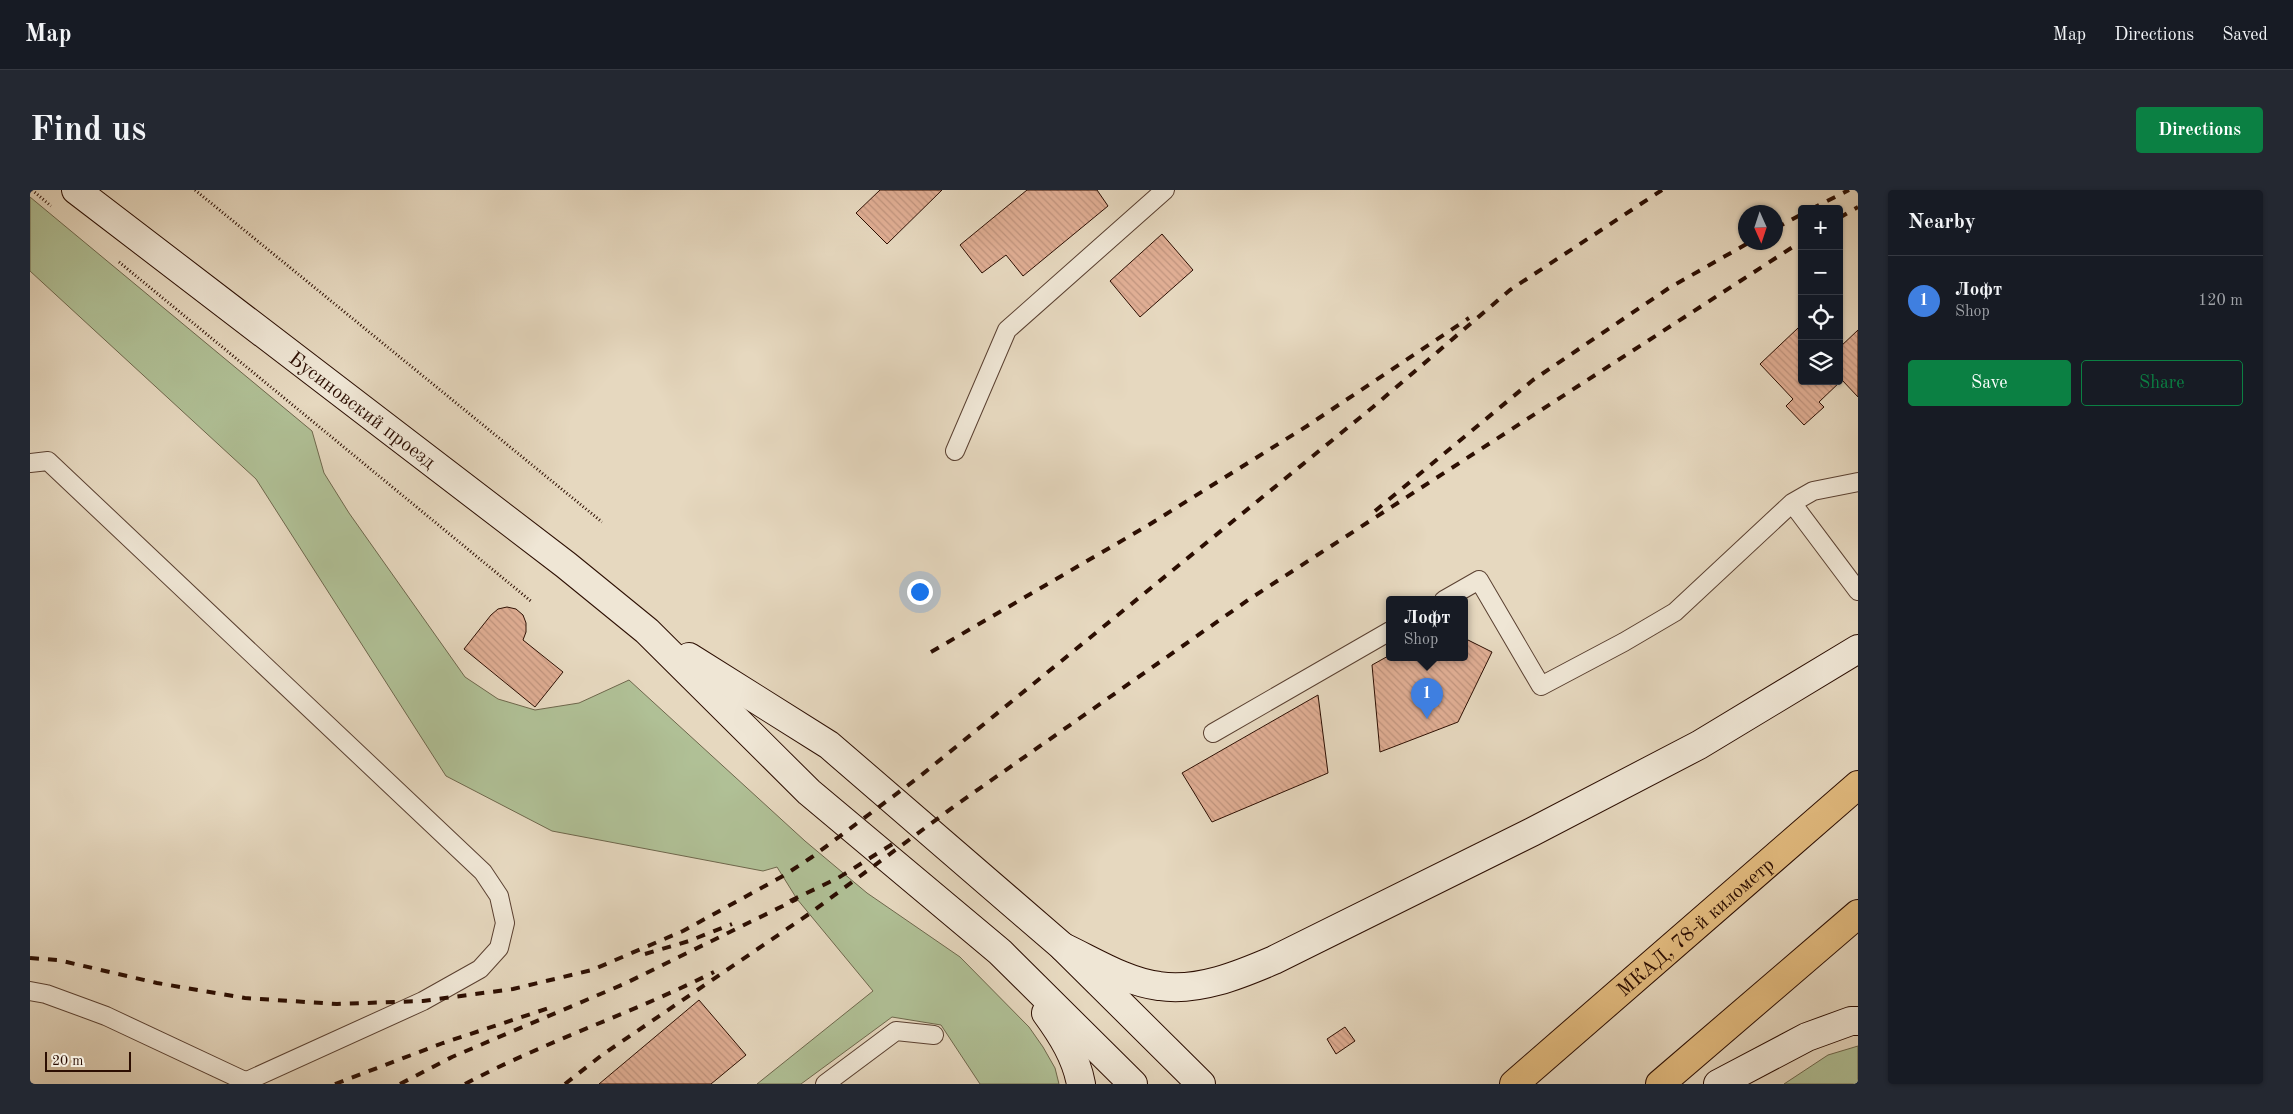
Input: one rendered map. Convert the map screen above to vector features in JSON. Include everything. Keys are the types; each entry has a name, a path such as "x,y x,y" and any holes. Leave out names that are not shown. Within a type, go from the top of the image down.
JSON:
{"highway":[{"name":"МКАД, 78-й километр","path":"1522,1076 1858,785"},
{"path":"1660,1084 1858,914"}],"main road":[{"name":"Бусиновский проезд","path":"76,190 566,565 647,631"},
{"path":"647,631 829,745 1063,947 1201,1084"},
{"path":"647,631 809,792 1000,952 1133,1084"},
{"path":"1063,947 1132,979 1159,986 1206,984 1239,975 1274,960 1523,836 1699,745 1858,649"},
{"path":"1000,952 1059,1031 1077,1065 1081,1084"},
{"path":"1718,1084 1807,1037 1858,1020"}],"lane":[{"path":"955,451 1007,330 1165,190"},
{"path":"30,463 48,460 483,872 498,896 505,923 498,948 480,969 423,1002 249,1082 106,1016 46,994 30,991"},
{"path":"1451,596 1479,580 1541,686 1624,642 1675,612 1792,504 1813,491 1858,482"},
{"path":"1792,504 1858,591"},
{"path":"1213,733 1386,634"},
{"path":"825,1084 896,1031 934,1035"}],"path":[{"path":"32,190 55,209"},
{"path":"195,190 602,522"},
{"path":"116,260 532,602"}],"green space":[{"path":"30,197 312,431 324,473 349,513 465,677 498,699 535,710 579,703 629,680 805,841 867,893 960,957 1029,1027 1055,1068 1059,1084 980,1084 941,1025 892,1017 801,1084 757,1084 873,991 797,899 777,867 763,871 552,831 446,776 256,479 30,271"},
{"path":"1858,1046 1858,1084 1784,1084 1828,1055"}],"building":[{"path":"880,190 942,190 887,244 856,213"},
{"path":"1027,190 1097,190 1108,206 1023,276 1006,255 982,273 960,245"},
{"path":"1162,234 1193,270 1140,317 1110,281"},
{"path":"1798,328 1798,385 1837,385 1819,402 1824,407 1804,425 1786,406 1793,399 1760,364"},
{"path":"1858,330 1858,397 1843,381 1843,344"},
{"path":"507,607 516,609 523,615 526,623 526,632 523,640 563,672 535,707 464,649 491,615 498,609"},
{"path":"1468,640 1492,652 1458,722 1380,752 1372,665 1386,657 1386,661 1468,661"},
{"path":"1318,695 1328,773 1212,822 1182,773"},
{"path":"699,1000 746,1055 711,1084 599,1084"},
{"path":"1345,1027 1355,1041 1336,1054 1327,1039"}],"railway":[{"path":"30,958 58,960 157,983 245,998 337,1004 423,1001 513,989 592,970 683,931 783,876 812,857 919,777 1373,407 1510,290 1662,190"},
{"path":"1819,205 1849,190"},
{"path":"1843,216 1858,207"},
{"path":"1783,224 1798,216"},
{"path":"565,1084 602,1055 809,914 956,805 1251,598 1798,244"},
{"path":"1375,511 1533,380 1669,288 1738,249"},
{"path":"931,652 1147,526 1307,426 1469,318"},
{"path":"790,901 838,878 899,840"},
{"path":"400,1084 452,1057 624,984 797,899"},
{"path":"645,954 689,941 732,924"},
{"path":"465,1084 527,1054 652,1001 714,972"},
{"path":"335,1084 443,1043 552,1007"}],"place":[{"name":"Лофт","path":"1427,719"}]}
